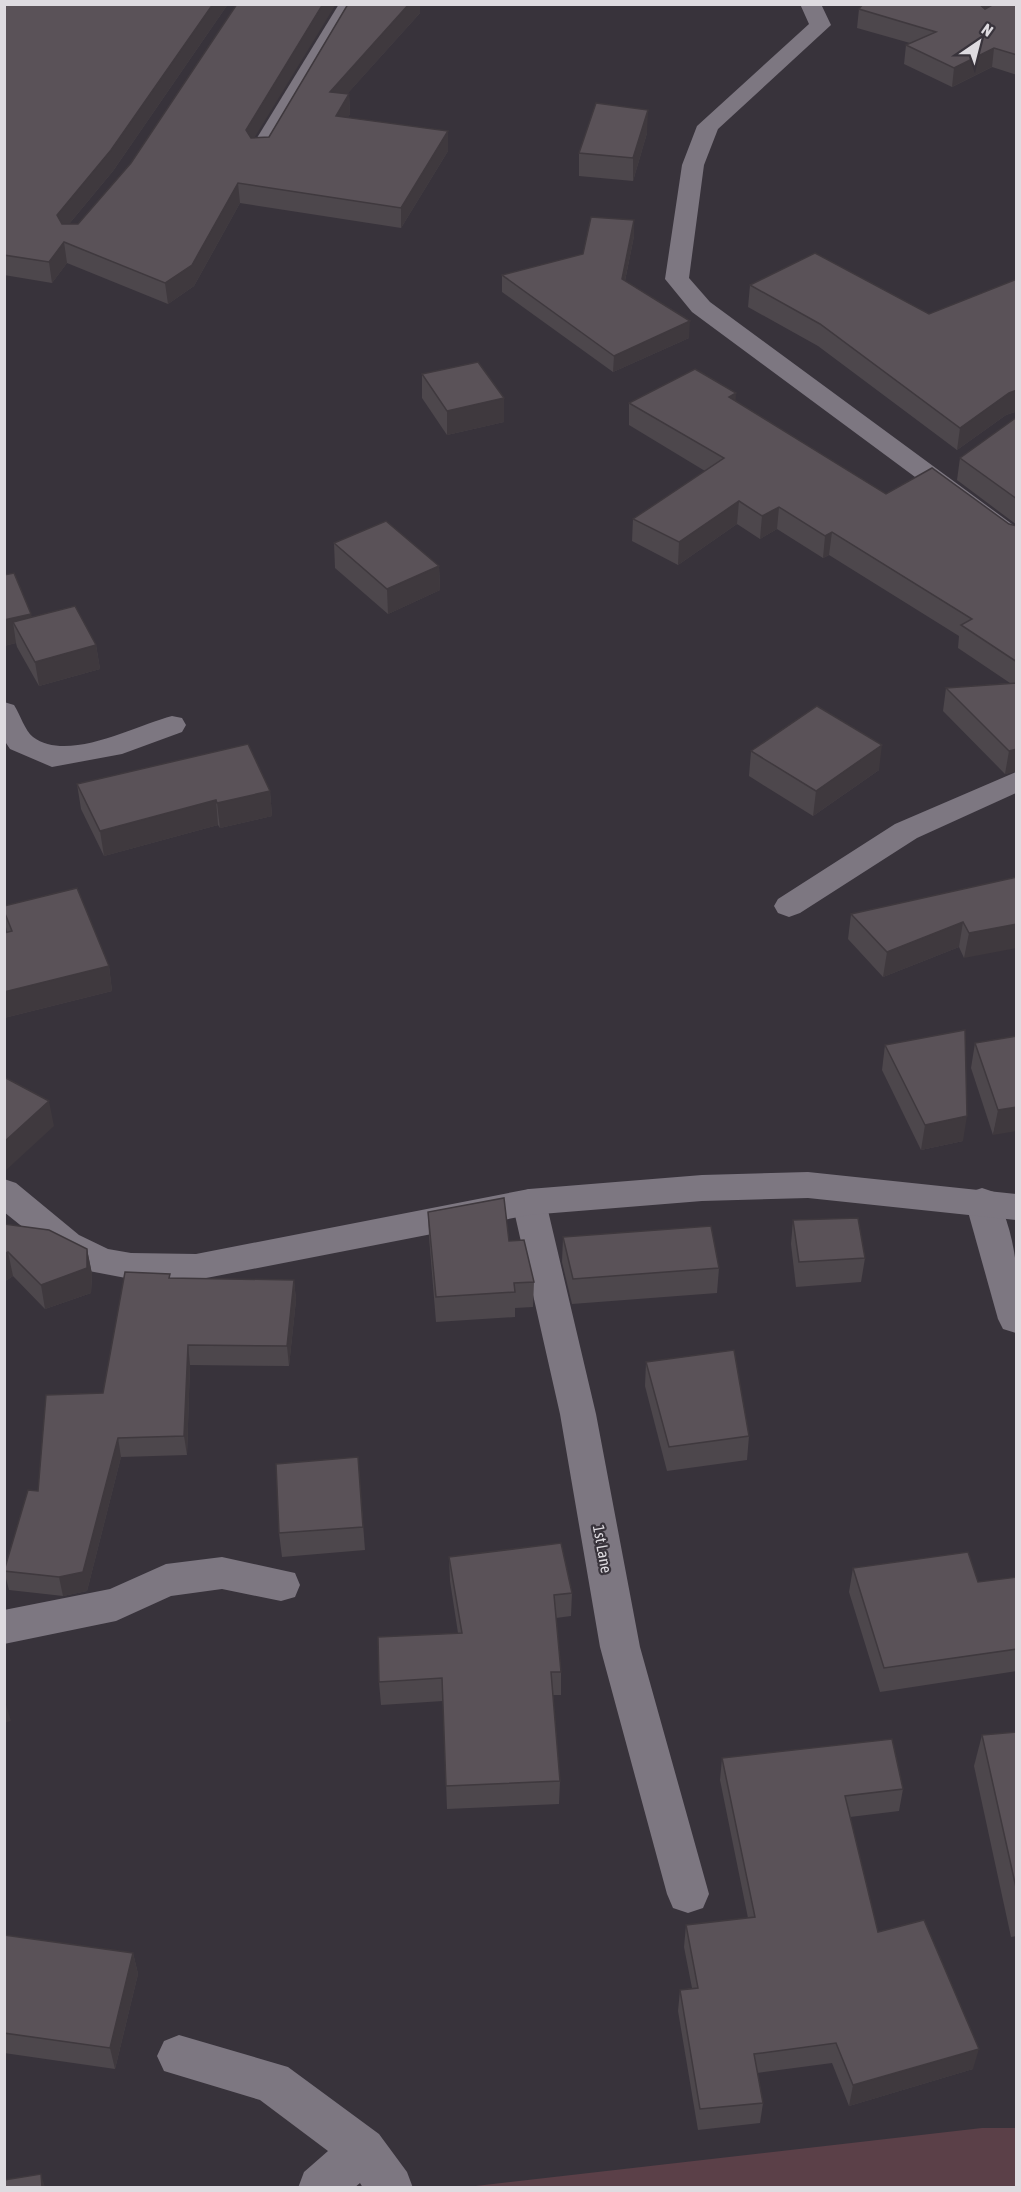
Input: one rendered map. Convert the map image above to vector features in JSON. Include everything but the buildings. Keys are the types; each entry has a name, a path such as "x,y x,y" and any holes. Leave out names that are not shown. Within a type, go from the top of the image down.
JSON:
{"street":[{"path":"260,151 350,4"},
{"path":"810,4 820,25 708,126 693,165 677,279 701,307 945,474 1017,539"},
{"path":"4,711 20,742 52,758 112,747 172,725"},
{"path":"789,906 906,831 1017,782"},
{"path":"4,1192 67,1244 101,1261 142,1266 196,1267 529,1202 702,1188 808,1185 1017,1207"},
{"name":"1st Lane","path":"529,1202 578,1414 620,1647 688,1894"},
{"path":"982,1202 1017,1319"},
{"path":"4,1627 116,1604 166,1580 222,1573 281,1585"},
{"path":"179,2056 272,2082 363,2150 391,2187"},
{"path":"320,2187 363,2150"}],"shaded area":[{"path":"982,2128 1016,2128 1016,2187 467,2187"}]}
